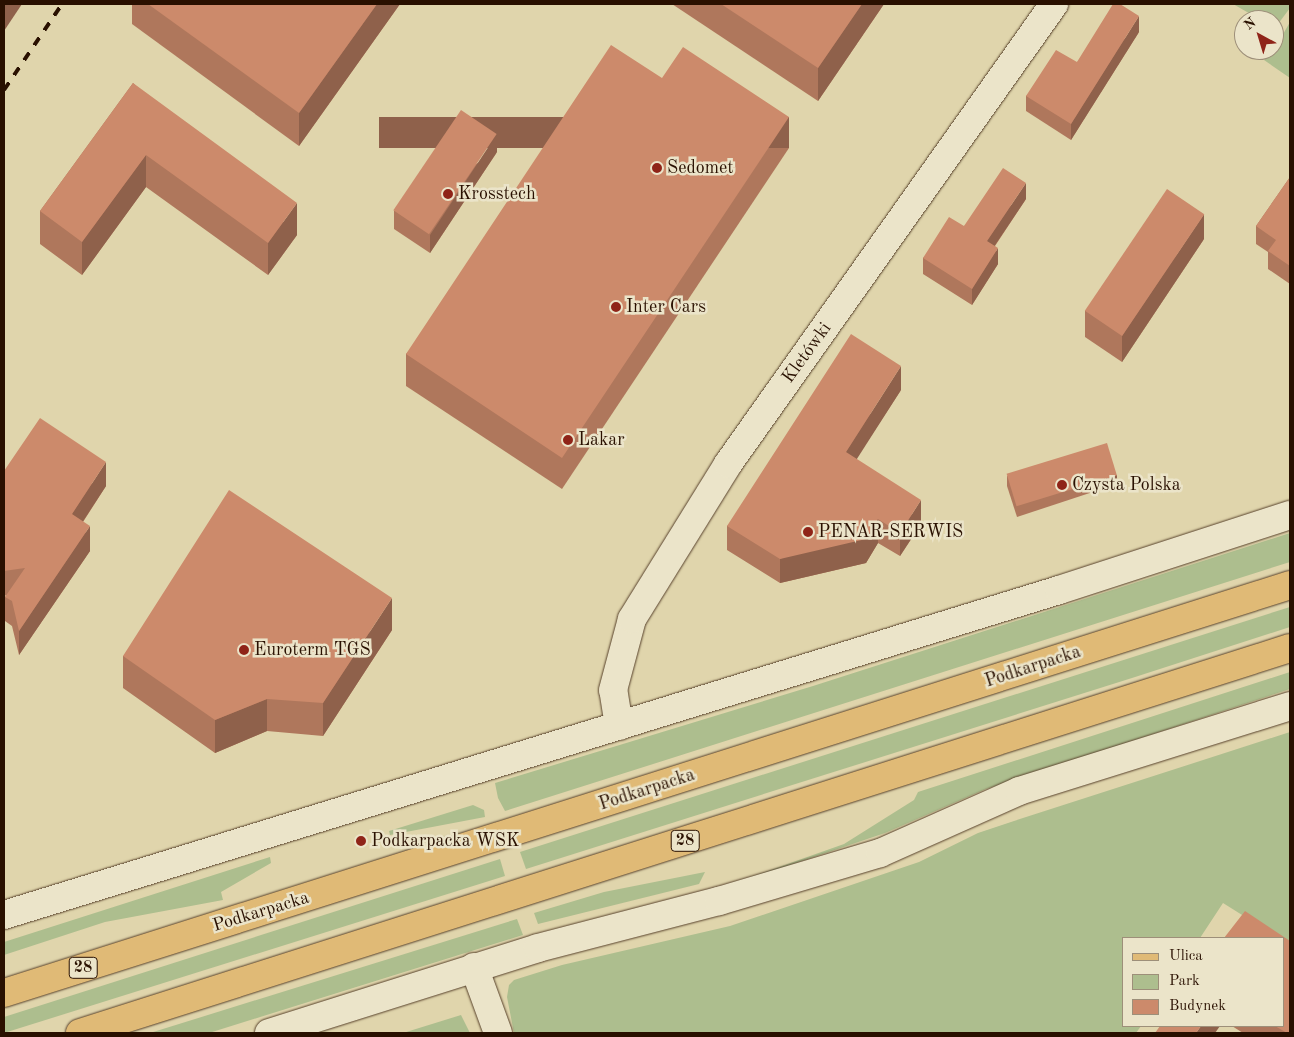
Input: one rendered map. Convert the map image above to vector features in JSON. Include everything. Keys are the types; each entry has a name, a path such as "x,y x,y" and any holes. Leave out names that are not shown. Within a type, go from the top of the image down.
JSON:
{"main road":[{"name":"Podkarpacka","path":"4,993 1290,584"},
{"name":"28","path":"80,1033 1290,648"}],"street":[{"name":"Kletówki","path":"619,726 613,690 632,619 728,464 1054,4"},
{"path":"4,915 1059,590 1290,515"},
{"path":"269,1033 474,967 719,901 880,853 1019,791 1290,706"},
{"path":"474,967 498,1033"}],"green space":[{"path":"1233,4 1290,4 1290,8 1284,16 1284,10 1244,10"},
{"path":"1290,22 1290,78 1264,60 1284,60 1284,32"},
{"path":"1290,533 1290,562 505,811 498,798 495,783 813,686"},
{"path":"1290,607 1290,627 1132,678 526,869 520,852"},
{"path":"1290,672 1290,689 986,789 885,833 683,901 844,844 914,800 918,792"},
{"path":"1290,732 1290,945 1284,941 1284,937 1277,937 1223,903 1201,937 1122,937 1122,1027 1140,1027 1136,1033 514,1033 507,997 509,985 514,980 562,965 730,926 919,862 978,833"},
{"path":"473,805 484,810 485,817 390,835 389,831"},
{"path":"270,857 271,863 221,892 223,900 105,922 4,955 4,942"},
{"path":"500,859 505,876 4,1033 4,1017"},
{"path":"705,872 699,884 538,924 534,913 604,892"},
{"path":"517,919 523,935 209,1033 150,1033"},
{"path":"461,1015 470,1033 403,1033"}],"building":[{"path":"148,4 377,4 299,113"},
{"path":"721,4 862,4 818,68"},
{"path":"1113,4 1120,4 1139,16 1071,124 1026,96 1056,50 1077,62"},
{"path":"611,45 662,78 683,47 789,117 562,458 406,354"},
{"path":"133,83 297,203 268,243 146,155 82,242 40,211"},
{"path":"461,110 497,134 429,234 393,210"},
{"path":"1003,168 1026,183 987,241 998,248 972,289 923,258 949,217 964,226"},
{"path":"1290,177 1290,266 1268,251 1276,240 1256,226"},
{"path":"1167,189 1204,214 1122,336 1085,311"},
{"path":"851,334 901,366 846,452 921,500 900,533 878,519 866,539 780,559 727,526"},
{"path":"40,418 106,462 72,514 90,526 19,631 12,601 5,597 25,568 4,571 4,471"},
{"name":"Czysta Polska","path":"1107,443 1117,476 1017,506 1007,474"},
{"path":"229,490 392,598 323,703 267,699 215,720 123,656"},
{"path":"1245,911 1284,937 1225,937"},
{"path":"1284,937 1290,941 1290,1033 1277,1027 1284,1027"},
{"path":"1159,1027 1200,1027 1196,1033 1155,1033"}],"railway":[{"path":"4,90 62,4"}],"place":[{"name":"Sedomet","path":"657,168"},
{"name":"Krosstech","path":"448,194"},
{"name":"Inter Cars","path":"616,307"},
{"name":"Lakar","path":"568,440"},
{"name":"Czysta Polska","path":"1062,485"},
{"name":"PENAR-SERWIS","path":"808,532"},
{"name":"Euroterm TGS","path":"244,650"},
{"name":"Podkarpacka WSK","path":"361,841"}]}
